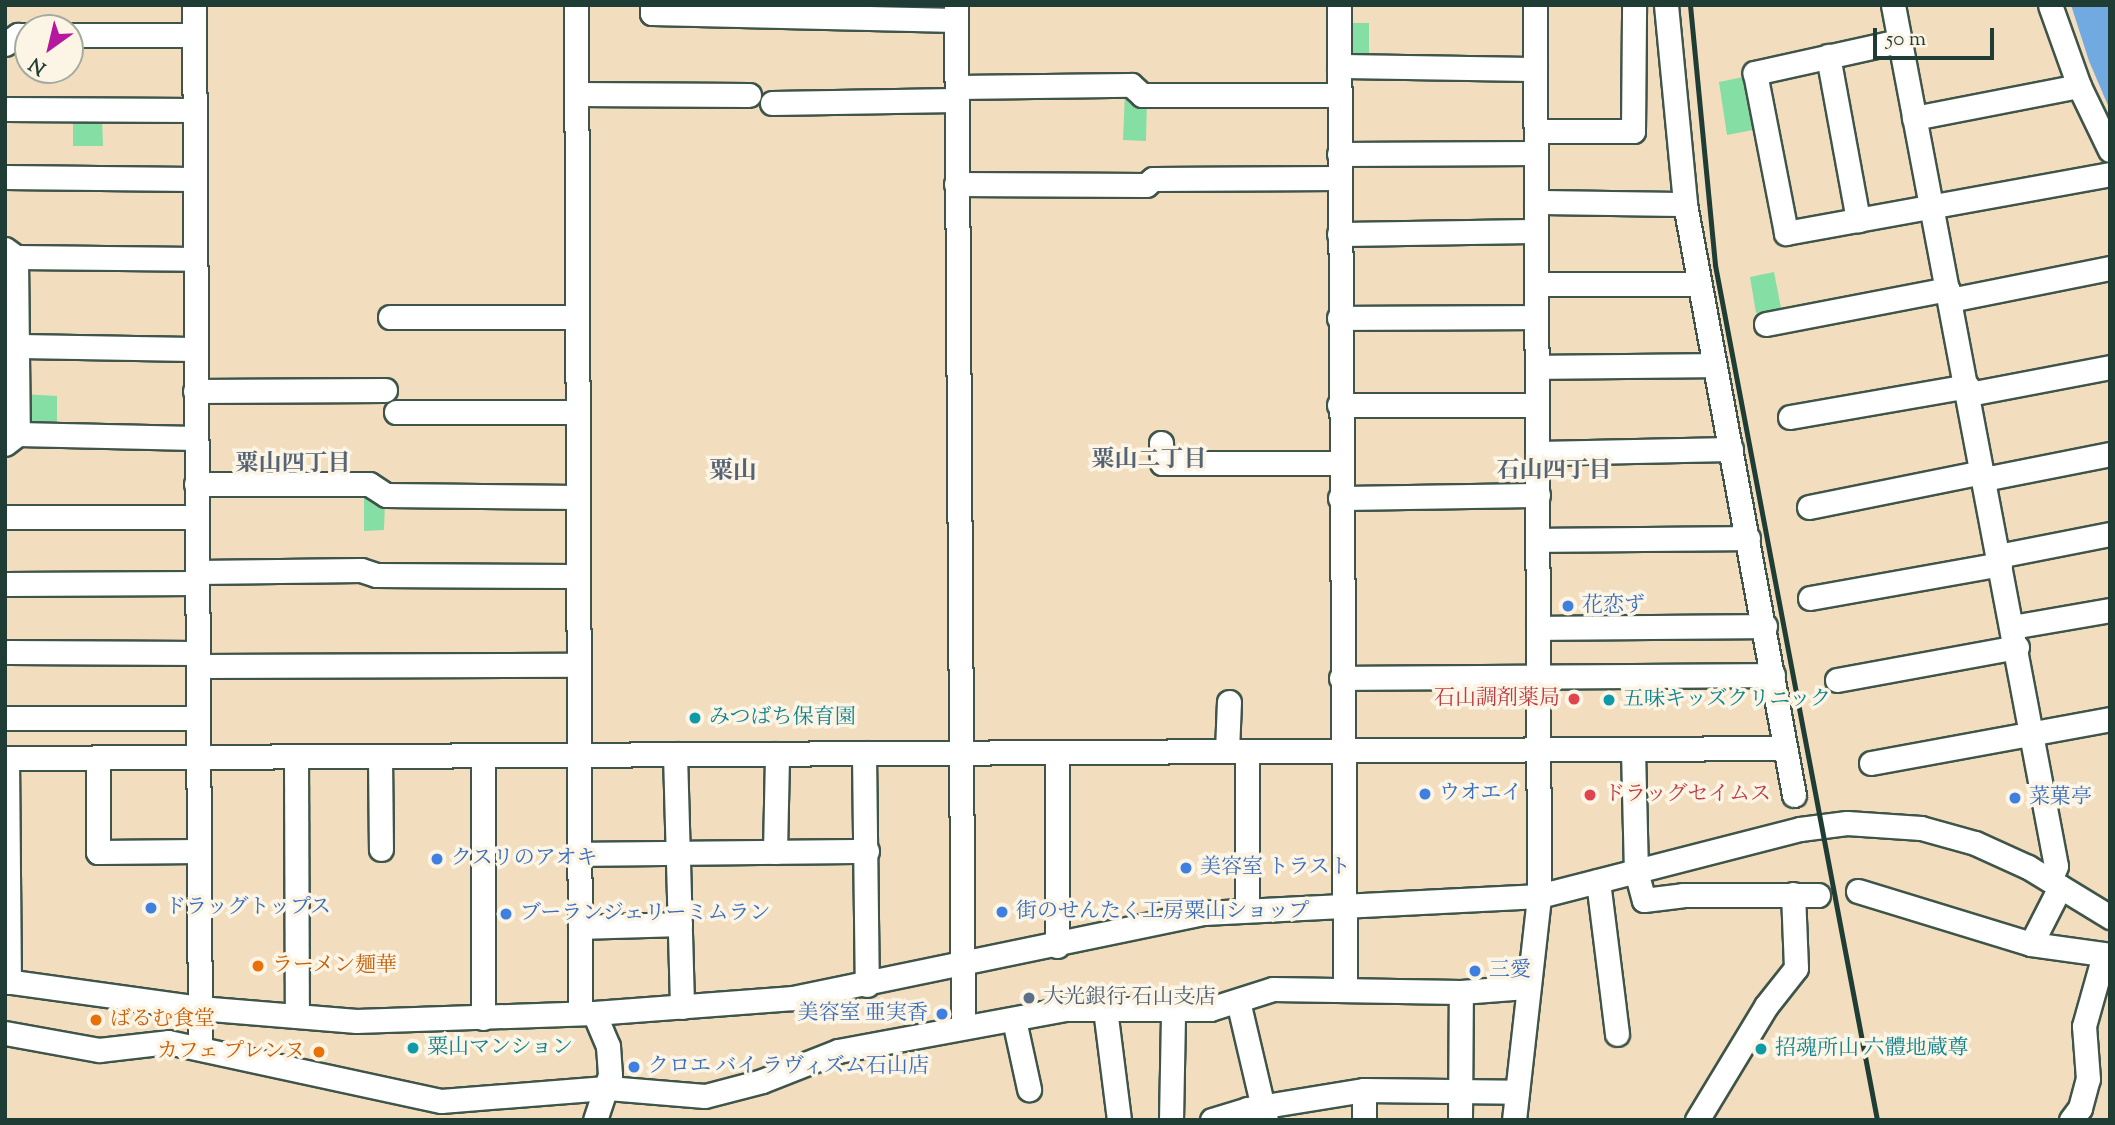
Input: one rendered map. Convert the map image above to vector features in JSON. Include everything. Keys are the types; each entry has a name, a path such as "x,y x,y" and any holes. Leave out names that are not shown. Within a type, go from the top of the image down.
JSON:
{"street":[{"path":"194,5 194,438 200,1048"},
{"path":"576,5 580,927 587,1013 608,1046 608,1088 595,1120"},
{"path":"652,5 652,13 956,12 963,1026"},
{"path":"1339,5 1339,405 1345,990"},
{"path":"1514,1120 1539,896 1535,5"},
{"path":"1339,154 1536,142 1633,131 1634,5"},
{"path":"1666,5 1685,204 1765,626 1794,795"},
{"path":"1893,5 2056,866 2055,883 2031,944"},
{"path":"2050,5 2079,86 2110,150"},
{"path":"84,35 193,36"},
{"path":"1899,41 1755,73 1786,233 2110,174"},
{"path":"1828,56 1858,220"},
{"path":"1339,66 1535,69"},
{"path":"772,103 1130,85 1142,95 1338,95"},
{"path":"1914,118 2079,86"},
{"path":"576,94 749,95"},
{"path":"5,109 194,110"},
{"path":"5,177 193,179"},
{"path":"956,184 1146,185 1153,178 1338,178"},
{"path":"1536,202 1685,204"},
{"path":"1339,234 1536,231"},
{"path":"194,438 11,439 11,381 17,346 11,313 10,253 195,259"},
{"path":"1766,324 2110,268"},
{"path":"1536,284 1699,284"},
{"path":"390,317 577,317"},
{"path":"1339,317 1536,317"},
{"path":"17,346 195,349"},
{"path":"1537,367 1714,365"},
{"path":"1790,417 2110,367"},
{"path":"195,391 385,390"},
{"path":"1339,405 1537,405"},
{"path":"396,412 578,412"},
{"path":"1161,443 1162,463 1340,463"},
{"path":"1538,453 1731,449"},
{"path":"1809,507 2110,454"},
{"path":"196,484 369,484 386,495 577,498"},
{"path":"1340,498 1538,495"},
{"path":"5,517 196,517"},
{"path":"1810,598 1999,560 2110,534"},
{"path":"1538,540 1748,538"},
{"path":"5,584 362,570 376,575 577,576"},
{"path":"1837,680 2014,637 2110,610"},
{"path":"1538,628 1765,626"},
{"path":"8,652 198,659 577,666"},
{"path":"1341,678 1773,675"},
{"path":"1229,702 1237,751 1247,908"},
{"path":"5,718 198,718"},
{"path":"1871,763 2110,719"},
{"path":"1785,748 6,758 7,981 199,1008 356,1021 587,1013 793,998 1057,946 1155,921 1247,908 1466,903 1539,896 1800,829 1847,823 1951,835 2055,883 2110,916"},
{"path":"1633,750 1636,872 1644,900 1683,895 1818,895"},
{"path":"864,753 867,985"},
{"path":"676,754 682,1007"},
{"path":"775,852 777,754"},
{"path":"1057,754 1057,946"},
{"path":"483,756 483,1018"},
{"path":"98,757 98,852 198,851"},
{"path":"296,757 298,1016"},
{"path":"380,757 381,849"},
{"path":"580,854 867,851"},
{"path":"1598,881 1617,1034"},
{"path":"1858,891 2031,944 2107,955 2084,1026 2088,1079 2080,1108 2071,1120"},
{"path":"1697,1120 1766,1006 1796,968 1793,894"},
{"path":"580,927 680,924"},
{"path":"5,1033 99,1050 168,1042 441,1101 608,1088 705,1096 762,1081 838,1051 1064,1009 1173,1011 1238,1001 1273,989 1461,992 1527,987"},
{"path":"1460,1120 1461,992"},
{"path":"1238,1001 1266,1112"},
{"path":"1105,1009 1119,1120"},
{"path":"1171,1120 1173,1011"},
{"path":"1014,1020 1029,1089"},
{"path":"1212,1120 1266,1112 1364,1090 1517,1092"},
{"path":"1363,1120 1364,1090"}],"green space":[{"path":"1347,23 1369,23 1369,58 1347,54"},
{"path":"1743,77 1750,82 1758,129 1727,135 1719,82"},
{"path":"1125,93 1147,100 1146,141 1123,140"},
{"path":"73,119 102,119 103,146 73,146"},
{"path":"1774,272 1781,308 1756,313 1750,277"},
{"path":"22,394 57,396 57,429 21,429"},
{"path":"364,490 385,501 384,530 364,531"}],"water":[{"path":"2071,5 2110,5 2110,110 2089,61"}],"railway":[{"path":"1690,5 1715,265 1877,1120"}],"place":[{"name":"花恋ず","path":"1568,606"},
{"name":"石山調剤薬局","path":"1574,699"},
{"name":"五味キッズクリニック","path":"1609,700"},
{"name":"みつばち保育園","path":"695,718"},
{"name":"ウオエイ","path":"1425,794"},
{"name":"ドラッグセイムス","path":"1590,795"},
{"name":"菜菓亭","path":"2015,798"},
{"name":"クスリのアオキ","path":"437,859"},
{"name":"美容室 トラスト","path":"1186,868"},
{"name":"ドラッグトップス","path":"151,908"},
{"name":"街のせんたく工房粟山ショップ","path":"1002,912"},
{"name":"ブーランジェリーミムラン","path":"506,914"},
{"name":"ラーメン麺華","path":"258,966"},
{"name":"三愛","path":"1475,971"},
{"name":"大光銀行 石山支店","path":"1029,998"},
{"name":"美容室 亜実香","path":"942,1014"},
{"name":"ばるむ食堂","path":"96,1020"},
{"name":"粟山マンション","path":"413,1048"},
{"name":"招魂所山 六體地蔵尊","path":"1761,1049"},
{"name":"カフェ プレンヌ","path":"319,1052"},
{"name":"クロエ バイ ラヴィズム石山店","path":"634,1067"}],"district":[{"name":"粟山二丁目","path":"1149,461"},
{"name":"粟山四丁目","path":"293,465"},
{"name":"石山四丁目","path":"1554,472"},
{"name":"粟山","path":"733,473"}]}
